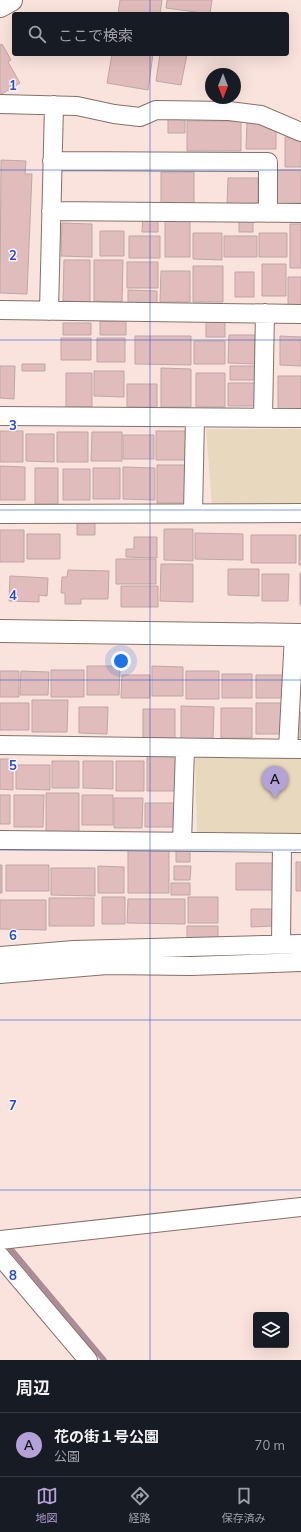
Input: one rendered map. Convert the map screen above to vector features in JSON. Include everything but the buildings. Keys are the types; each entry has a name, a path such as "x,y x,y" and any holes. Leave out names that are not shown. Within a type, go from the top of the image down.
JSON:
{"street":[{"path":"0,6 10,0"},
{"path":"0,104 76,106 114,114 140,117 156,110 229,111 261,115 301,132"},
{"path":"49,311 54,105"},
{"path":"52,161 268,162 268,212"},
{"path":"51,211 301,213"},
{"path":"0,310 265,312 301,314"},
{"path":"263,418 265,312"},
{"path":"0,416 301,418"},
{"path":"193,513 195,418"},
{"path":"0,514 301,513"},
{"path":"0,631 298,635 294,749 0,745"},
{"path":"182,842 185,748"},
{"path":"0,840 301,843"},
{"path":"281,944 282,843"},
{"path":"0,956 74,950 301,944"},
{"path":"0,974 107,965 191,966 301,962"},
{"path":"6,1240 301,1206"},
{"path":"0,1256 88,1360"}],"shaded area":[{"path":"206,429 301,429 301,507 212,506"},
{"path":"195,757 301,758 301,834 197,833"}],"waterway":[{"path":"5,1242 104,1360"}],"place":[{"name":"花の街１号公園","path":"275,799"}]}
